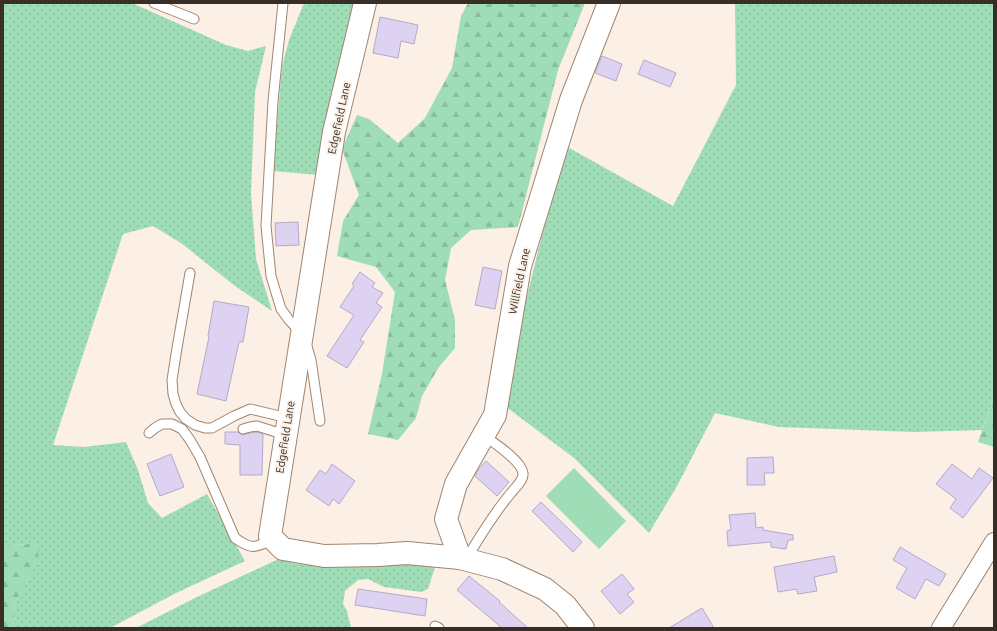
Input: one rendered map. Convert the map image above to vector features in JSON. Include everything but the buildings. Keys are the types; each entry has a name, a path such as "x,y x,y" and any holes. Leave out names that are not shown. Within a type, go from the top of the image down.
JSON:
{"street":[{"name":"Edgefield Lane","path":"273,539 270,536 334,132 365,3"},
{"name":"Willfield Lane","path":"463,559 446,519 456,484 495,415 520,266 571,100 609,3"},
{"path":"273,539 283,548 324,556 378,556 407,553 463,559 502,570 545,589 565,605 582,628"},
{"path":"941,628 994,542"}],"lane":[{"path":"154,3 194,20"},
{"path":"283,3 273,101 266,226 271,276 281,309 302,334 308,346 320,421"},
{"path":"190,273 172,380 173,394 180,412 186,419 195,425 205,428 212,428 250,409 287,425"},
{"path":"149,433 162,424 172,424 182,429 200,457 236,538 252,548 273,539"},
{"path":"243,429 257,426 276,432 287,425"},
{"path":"463,559 501,504 522,478 523,472 518,463 509,454 483,435"}],"green space":[{"path":"3,3 132,3 226,45 248,51 266,46 255,92 251,194 256,259 272,311 235,286 181,243 153,226 123,234 53,445 84,447 126,442 138,470 148,503 162,518 207,494 245,561 176,593 110,628 13,628 15,605 39,555 35,543 3,547"},
{"path":"304,3 355,3 319,175 273,171 282,67 289,40"},
{"path":"468,3 585,3 558,70 518,227 471,230 451,248 445,280 455,320 455,348 439,367 422,396 416,418 398,440 368,434 382,374 395,292 376,267 337,256 343,221 359,195 342,149 357,115 369,119 398,143 425,118 452,68 461,16"},
{"path":"735,3 994,3 994,396 982,430 914,432 779,427 715,413 677,486 649,533 574,458 501,403 564,145 673,206 736,85"},
{"path":"994,396 994,447 978,442"},
{"path":"574,468 626,521 599,549 546,496"},
{"path":"35,543 39,555 15,605 13,628 3,628 3,547"},
{"path":"283,557 292,563 308,565 436,564 428,589 421,592 384,587 368,579 358,580 345,591 343,604 347,611 351,628 136,628 197,597"}]}
